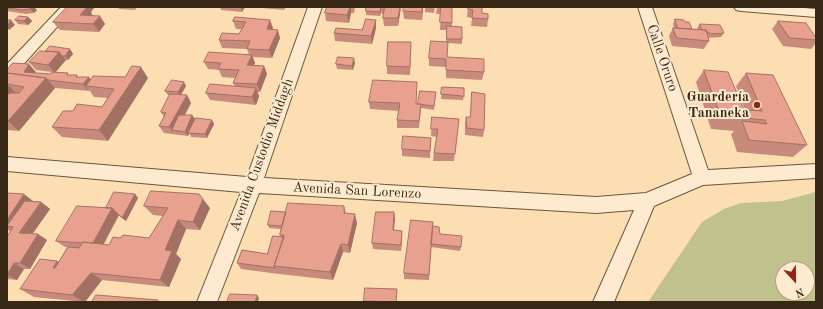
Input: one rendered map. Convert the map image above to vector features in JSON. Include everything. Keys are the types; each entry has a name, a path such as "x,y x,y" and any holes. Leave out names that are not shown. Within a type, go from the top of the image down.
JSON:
{"street":[{"path":"7,73 68,7"},
{"name":"Avenida Custodio Middagh","path":"207,302 253,185 315,7"},
{"name":"Calle Oruro","path":"645,7 702,178"},
{"path":"741,7 816,13"},
{"name":"Avenida San Lorenzo","path":"7,164 253,185 596,205 647,201 702,178 816,171"},
{"path":"603,302 647,201"}],"green space":[{"path":"816,192 816,302 648,302 702,222 724,209 741,203 782,201"}],"building":[{"path":"7,7 32,7 30,9 22,10"},
{"path":"67,7 87,7 80,15 100,16 93,24 53,22"},
{"path":"327,7 350,7 347,15 325,13"},
{"path":"366,7 381,7 380,12 366,11"},
{"path":"385,7 400,7 398,18 383,18"},
{"path":"404,7 422,7 422,12 403,11"},
{"path":"441,7 452,7 452,23 440,22"},
{"path":"468,7 482,7 482,13 488,14 488,19 472,18 473,10 468,9"},
{"path":"19,16 28,17 24,21 15,20"},
{"path":"235,17 270,20 267,29 278,30 269,50 247,49 250,41 219,40 222,33 239,34 246,22 233,21"},
{"path":"366,19 376,20 371,36 334,33 336,28 362,30"},
{"path":"675,19 689,22 692,29 678,28"},
{"path":"778,21 806,23 816,40 790,38"},
{"path":"700,24 720,25 724,33 710,34 709,32 706,32 706,30 702,30"},
{"path":"447,26 462,27 462,39 447,39"},
{"path":"673,28 706,30 709,41 677,38"},
{"path":"431,41 448,42 447,57 484,59 484,72 446,70 446,59 429,58"},
{"path":"388,42 411,42 410,67 387,66"},
{"path":"50,46 70,49 65,56 62,56 59,52 46,51"},
{"path":"40,51 59,52 48,65 29,62"},
{"path":"209,52 252,55 247,65 264,66 257,84 233,83 239,70 218,69 221,63 204,62"},
{"path":"338,57 354,58 352,66 336,64"},
{"path":"13,63 29,64 24,72 50,74 52,72 68,73 67,75 77,75 76,77 89,77 83,84 7,73 7,70"},
{"path":"132,66 141,67 99,130 52,127 63,111 73,111 77,104 102,107 114,89 86,86 93,76 125,77"},
{"path":"704,70 728,72 744,110 762,111 746,73 773,75 807,145 749,140 742,121 767,124 765,120 721,116"},
{"path":"7,73 46,78 8,121 7,95 10,93 19,93 24,87 7,84"},
{"path":"172,80 184,82 178,92 165,91"},
{"path":"373,80 417,82 416,104 421,104 419,121 397,120 400,103 369,102"},
{"path":"210,84 256,88 252,97 206,93"},
{"path":"442,87 464,88 464,97 441,94"},
{"path":"420,91 436,92 434,106 418,104"},
{"path":"472,92 485,94 484,130 467,128 466,117 470,117"},
{"path":"170,94 187,95 169,127 159,126 166,113 161,112"},
{"path":"179,115 192,115 185,132 172,130"},
{"path":"432,117 459,119 455,154 434,153 438,129 431,129"},
{"path":"196,118 212,120 205,134 188,133"},
{"path":"403,136 431,138 430,151 402,149"},
{"path":"151,191 199,194 203,199 193,222 178,220 165,250 172,251 160,280 91,273 72,295 20,289 40,259 57,261 53,268 55,268 68,247 79,248 83,242 109,245 113,237 120,238 123,235 149,238 168,208 144,206"},
{"path":"114,192 135,194 122,218 112,208 106,208"},
{"path":"7,193 24,194 7,220"},
{"path":"25,201 41,202 19,233 38,234 20,263 14,263 7,275 7,237 13,227 7,226"},
{"path":"288,203 344,206 344,213 355,214 348,245 341,244 330,272 274,266 284,235 280,235"},
{"path":"77,206 112,208 93,243 56,241"},
{"path":"271,211 286,212 282,226 268,225"},
{"path":"376,212 394,212 393,230 402,231 401,245 372,243"},
{"path":"411,220 433,222 429,275 404,273"},
{"path":"433,226 439,227 440,234 462,236 461,247 431,244"},
{"path":"273,236 284,237 274,266 275,268 237,263 242,250 267,254"},
{"path":"365,288 397,289 396,302 364,301"},
{"path":"230,294 257,295 255,302 227,302"},
{"path":"96,295 158,300 158,302 92,302"}],"place":[{"name":"Guardería Tananeka","path":"757,105"}]}
